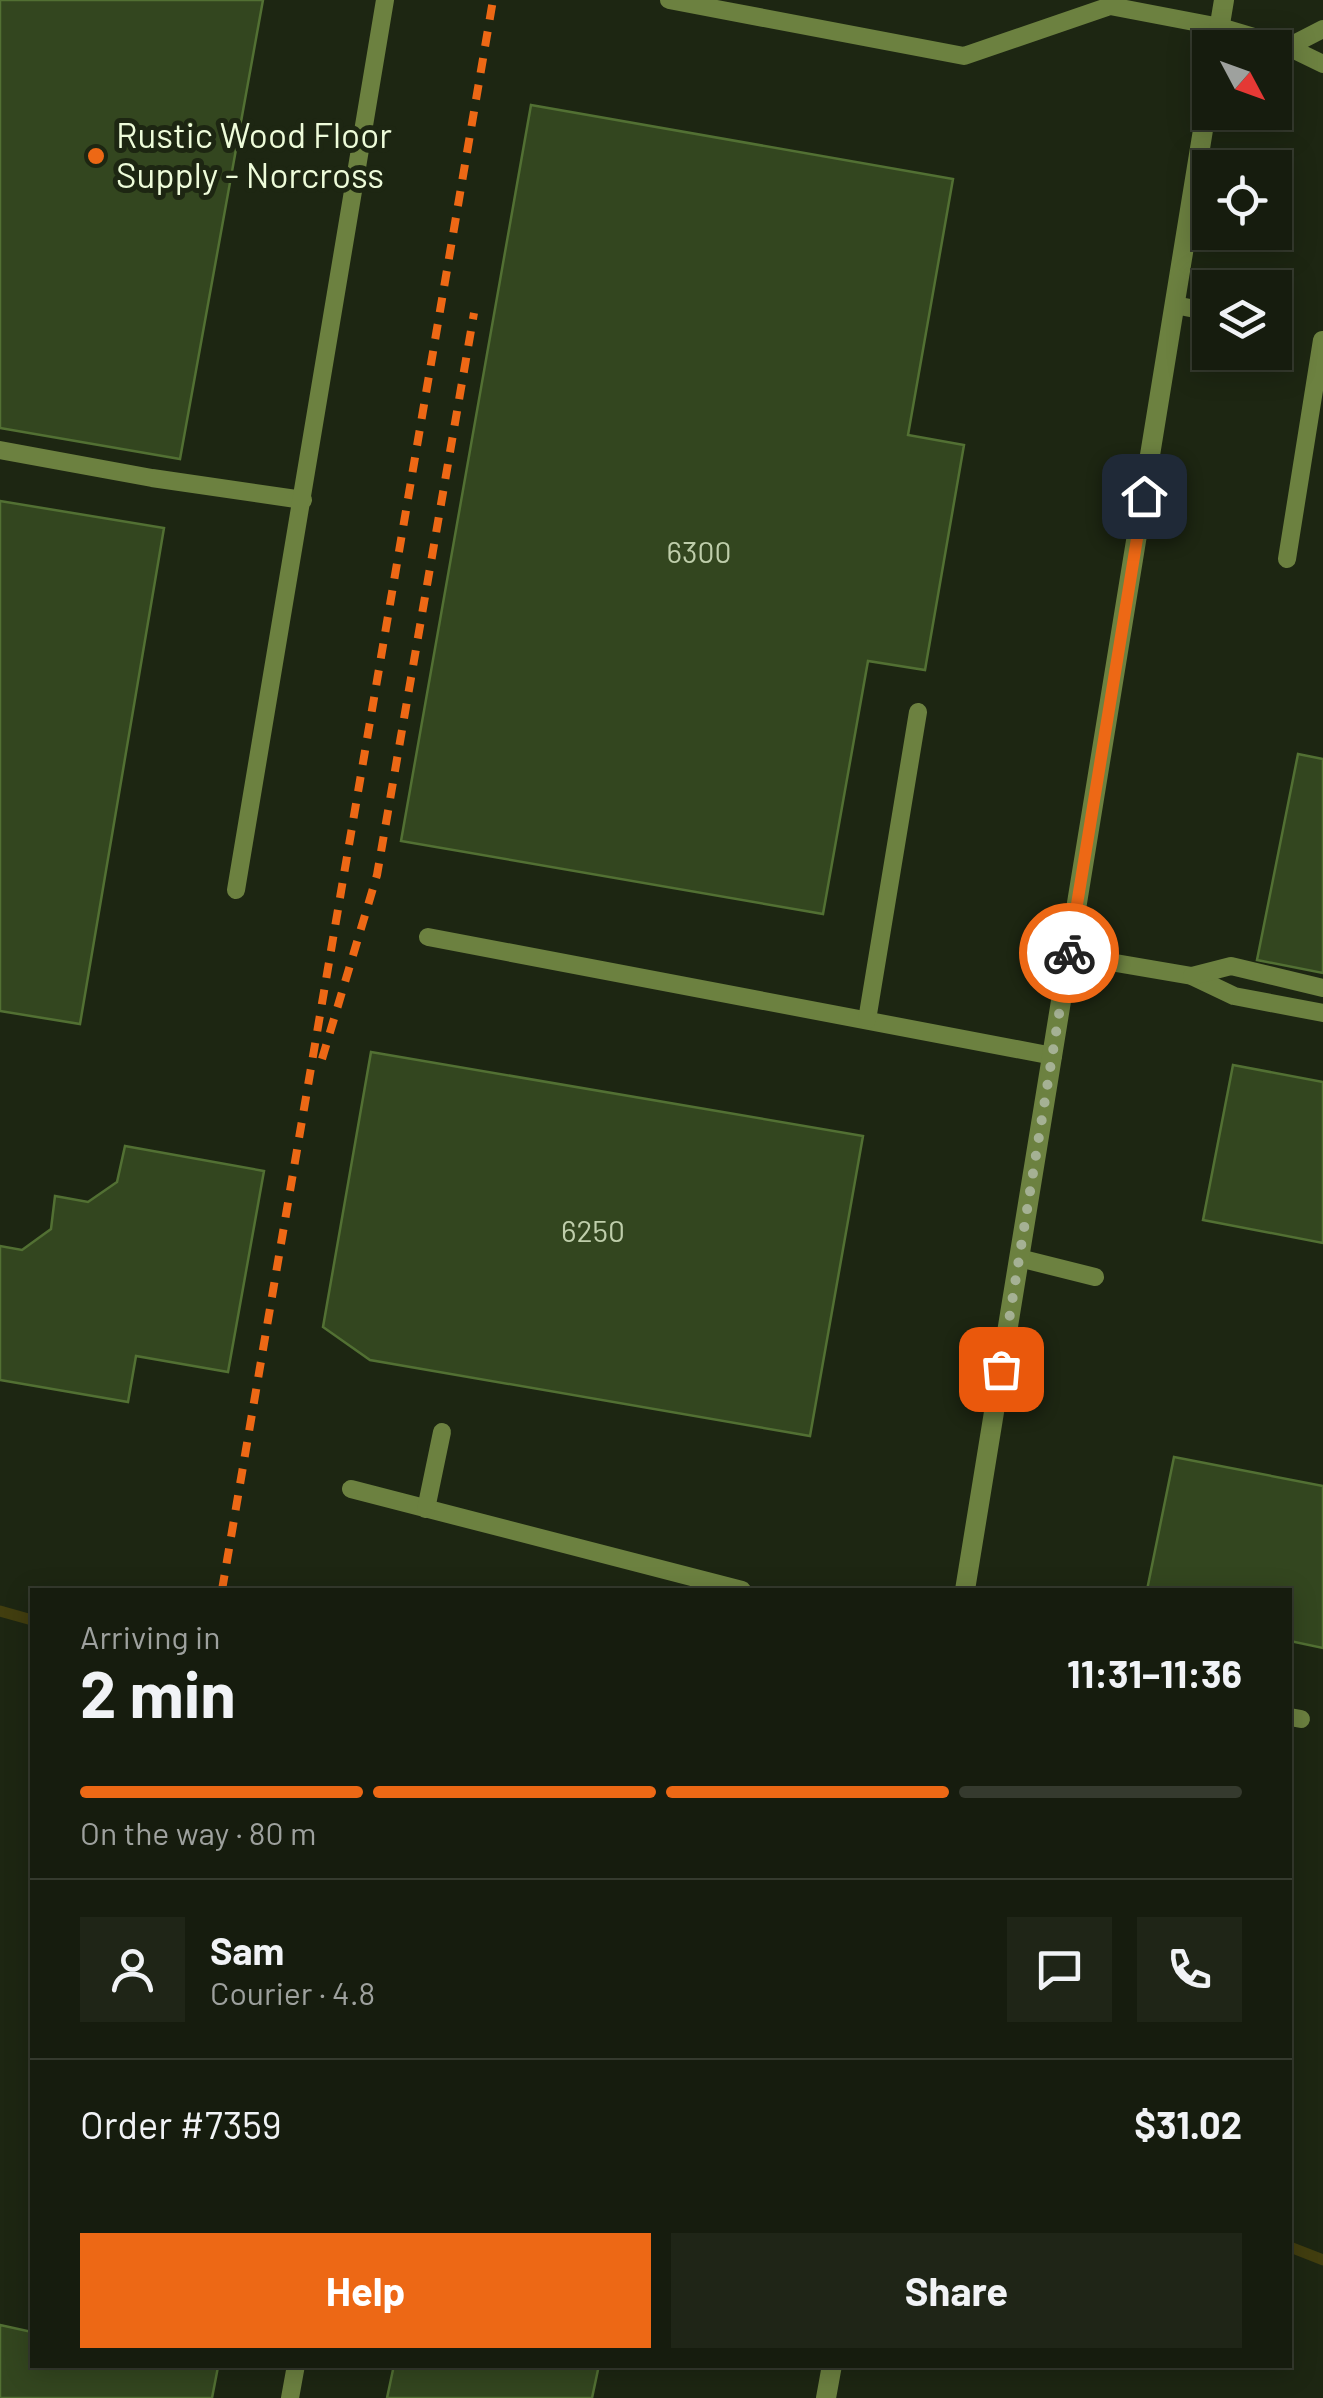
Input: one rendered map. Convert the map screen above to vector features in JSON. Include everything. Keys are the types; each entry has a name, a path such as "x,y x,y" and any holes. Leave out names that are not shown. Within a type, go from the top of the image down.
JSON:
{"street":[{"path":"1219,30 1224,0"},
{"path":"965,1588 1203,130"},
{"path":"826,2398 831,2368"}],"lane":[{"path":"236,890 385,0"},
{"path":"669,0 964,56 1093,6 1110,6 1194,30"},
{"path":"1292,45 1323,29"},
{"path":"1292,49 1323,64"},
{"path":"1175,305 1192,308"},
{"path":"1287,559 1314,434 1322,340"},
{"path":"0,450 303,500"},
{"path":"867,1020 918,712"},
{"path":"428,937 1052,1056"},
{"path":"1069,954 1192,976 1234,996 1323,1013"},
{"path":"1192,976 1231,966 1323,988"},
{"path":"1019,1258 1094,1278"},
{"path":"426,1509 442,1432"},
{"path":"351,1489 734,1588"},
{"path":"290,2398 295,2368"}],"building":[{"path":"0,0 263,0 180,459 0,428"},
{"path":"531,105 953,179 908,435 964,445 925,670 868,661 823,914 401,841"},
{"path":"0,501 164,528 80,1024 0,1011"},
{"path":"1298,754 1323,759 1323,973 1257,960"},
{"path":"371,1052 863,1136 810,1436 370,1360 323,1327"},
{"path":"1233,1065 1323,1082 1323,1243 1203,1220"},
{"path":"125,1146 264,1171 228,1372 136,1356 128,1402 0,1380 0,1246 22,1250 51,1229 55,1196 88,1202 117,1182"},
{"path":"1174,1457 1323,1486 1323,1648 1292,1641 1292,1588 1147,1588"},
{"path":"0,2325 30,2332 30,2368 218,2368 212,2398 0,2398"},
{"path":"393,2368 598,2368 592,2398 387,2398"}],"waterway":[{"path":"0,1611 30,1619"},
{"path":"1292,2248 1323,2260"}],"railway":[{"path":"222,1588 493,0"},
{"path":"322,1059 377,875 474,313"}],"way so far":[{"path":"1001,1369 1069,953"}],"place":[{"name":"Rustic Wood Floor Supply - Norcross","path":"96,156"}],"route":[{"path":"1069,953 1144,496"}]}
